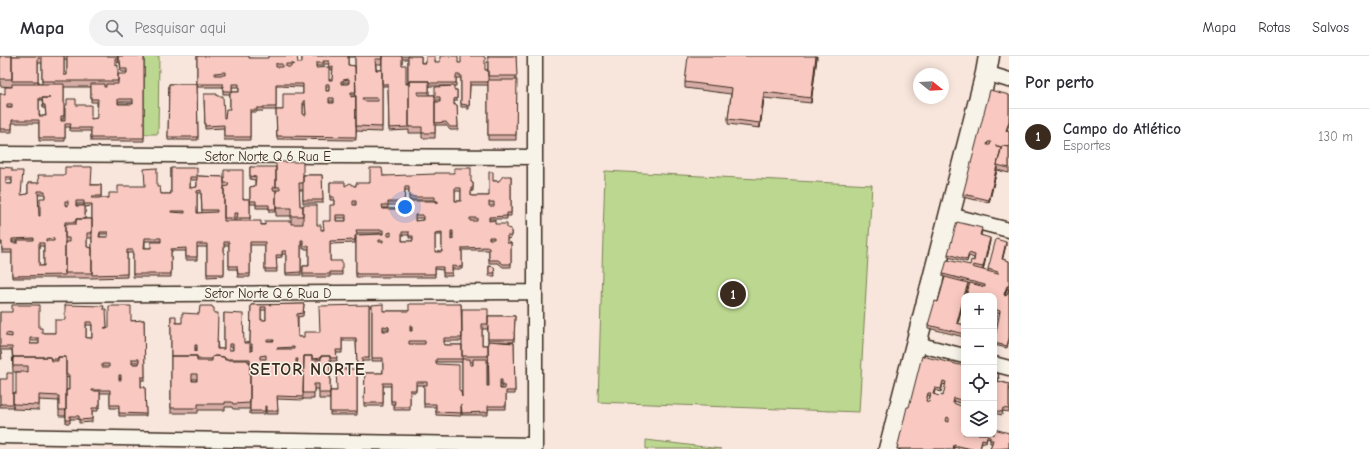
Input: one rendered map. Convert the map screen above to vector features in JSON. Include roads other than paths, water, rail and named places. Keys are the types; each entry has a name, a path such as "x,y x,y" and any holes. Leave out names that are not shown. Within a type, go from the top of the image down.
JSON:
{"street":[{"path":"0,436 535,447 535,56"},
{"path":"889,449 950,215 987,65 1009,80"},
{"name":"Setor Norte Q 6 Rua E","path":"0,154 535,157"},
{"path":"950,215 1009,230"},
{"name":"Setor Norte Q 6 Rua D","path":"0,294 535,292"},
{"path":"917,344 961,355"},
{"path":"997,365 1009,368"}],"place":[{"name":"Campo do Atlético","path":"733,294"}],"district":[{"name":"SETOR NORTE","path":"308,369"}]}
